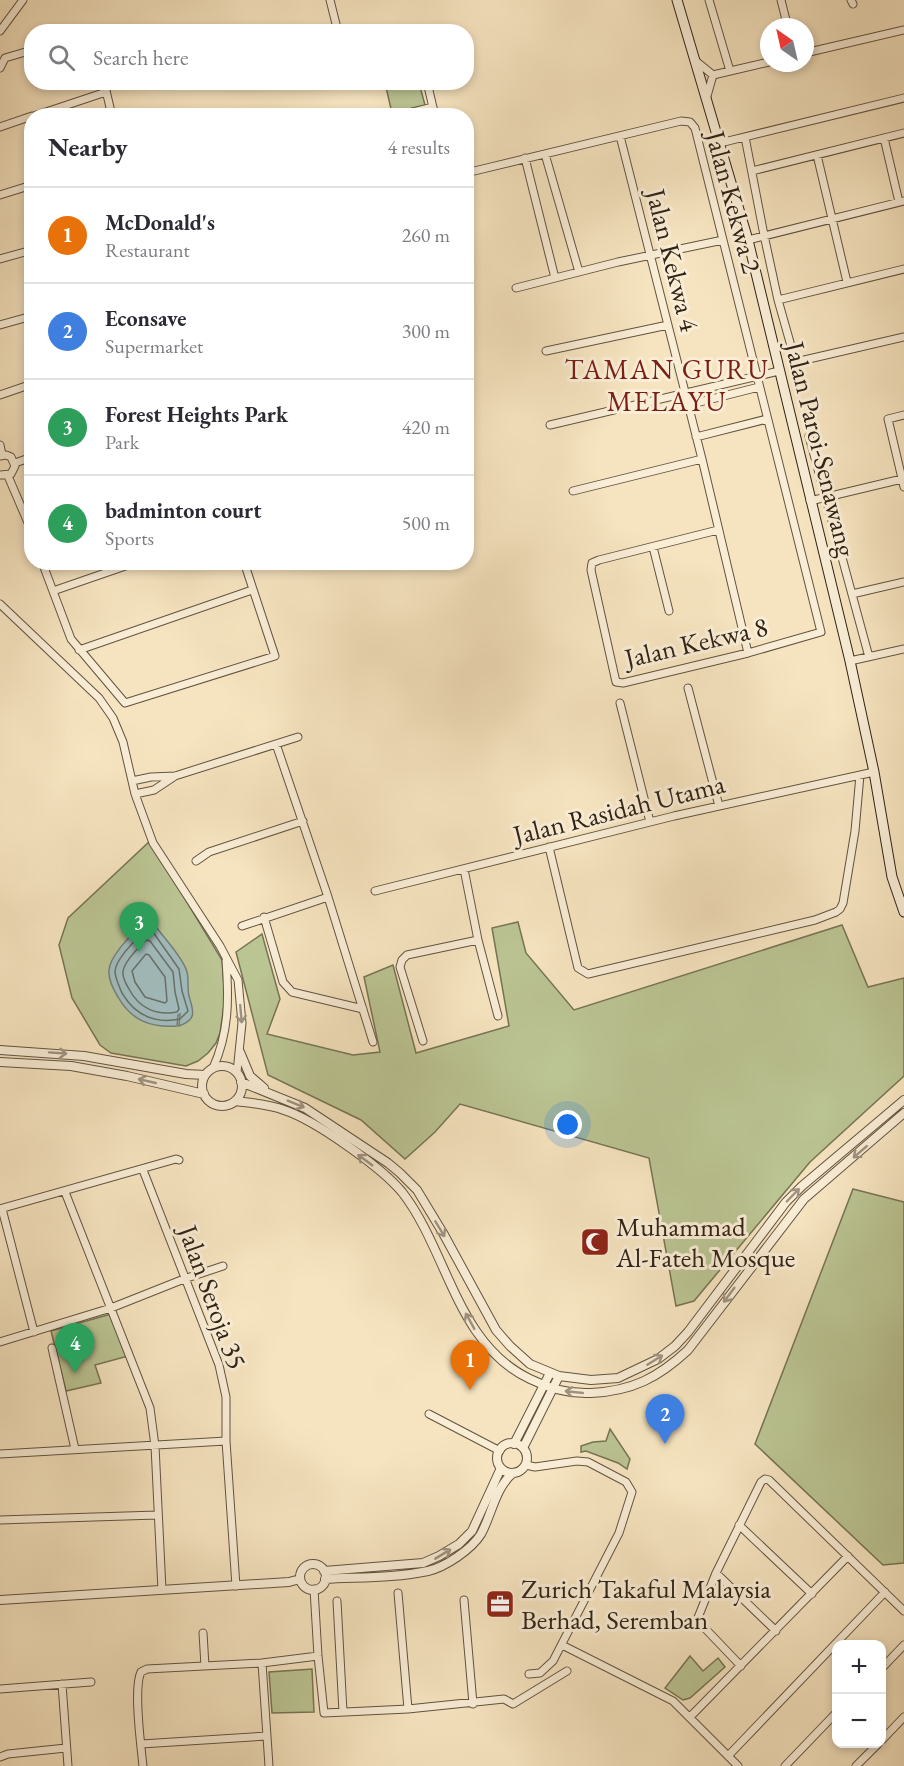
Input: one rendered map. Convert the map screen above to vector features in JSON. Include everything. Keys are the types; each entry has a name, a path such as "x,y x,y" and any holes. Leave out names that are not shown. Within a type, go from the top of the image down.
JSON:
{"main road":[{"name":"Jalan Paroi-Senawang","path":"677,0 748,240 849,661 874,772 892,877 904,912"}],"street":[{"path":"0,31 23,0"},
{"path":"330,0 336,24"},
{"path":"709,0 730,71"},
{"path":"781,0 786,18"},
{"path":"814,51 904,30"},
{"path":"0,68 5,58 24,52"},
{"path":"695,60 713,75 760,64"},
{"path":"706,97 713,75"},
{"path":"429,90 433,107 429,108"},
{"path":"57,108 106,92 110,108"},
{"path":"720,143 904,98"},
{"path":"0,127 24,119"},
{"name":"Jalan Kekwa 2","path":"474,171 681,121 690,122 694,128 723,240 821,632"},
{"path":"752,171 904,134"},
{"name":"Jalan Kekwa 4","path":"620,136 702,459 748,653"},
{"path":"745,137 778,300 795,360 800,361 904,337"},
{"path":"748,240 901,201 884,138"},
{"path":"545,154 579,272"},
{"path":"817,155 848,282"},
{"path":"525,158 555,278"},
{"path":"0,195 24,188"},
{"path":"516,288 723,240"},
{"path":"0,259 24,252"},
{"path":"778,300 904,268"},
{"path":"0,325 24,318"},
{"path":"546,351 668,324"},
{"path":"550,425 779,371"},
{"path":"0,394 24,386"},
{"path":"688,405 759,387"},
{"path":"904,415 888,419 904,487"},
{"path":"696,437 766,419"},
{"path":"809,436 869,657"},
{"path":"0,445 1,455 11,457 15,463 14,469 4,476 24,513"},
{"path":"573,492 702,459"},
{"path":"15,463 24,460"},
{"path":"810,501 902,479"},
{"name":"Jalan Kekwa 8","path":"718,530 592,563 591,570 616,682 623,683 748,653 821,632"},
{"path":"653,547 669,611"},
{"path":"45,570 71,639 125,703 275,656 246,570"},
{"path":"53,591 114,570"},
{"path":"852,594 904,582"},
{"path":"79,650 252,590"},
{"path":"0,604 104,705 113,718 123,742 135,794 153,843 220,946 238,980 242,1023 237,1072"},
{"path":"849,661 904,649"},
{"path":"688,687 719,806"},
{"path":"620,703 650,822"},
{"path":"135,794 154,790 176,776 298,737"},
{"path":"276,744 328,897 373,1042"},
{"name":"Jalan Rasidah Utama","path":"375,891 650,822 874,772"},
{"path":"549,847 578,968 588,974 815,920 840,909 843,903 855,831 860,775"},
{"path":"132,781 151,777 176,776"},
{"path":"196,861 209,852 303,821"},
{"path":"464,869 478,940 498,1016"},
{"path":"242,926 328,897"},
{"path":"264,917 283,982 292,992 363,1009"},
{"path":"423,1041 400,967 402,960 407,955 478,940"},
{"path":"204,1094 202,1084 221,1050 227,1023 229,999 226,958"},
{"path":"0,1050 84,1056 186,1074 205,1075"},
{"path":"240,1052 250,1076 276,1096"},
{"path":"0,1062 71,1066 127,1076 204,1094 215,1104 225,1105 235,1101 266,1105 301,1117 354,1151 390,1180 413,1210 466,1314 487,1346 502,1362 518,1374 544,1385 578,1393 614,1392 647,1380 669,1367 688,1350 804,1199 904,1113"},
{"path":"213,1068 228,1066 237,1072 242,1082 241,1092 235,1101"},
{"path":"242,1082 306,1108 400,1173 417,1190 496,1330 510,1346 530,1364 555,1374 591,1380 618,1378 658,1359 675,1346 786,1202 904,1100"},
{"path":"33,1332 1,1209 179,1160"},
{"name":"Jalan Seroja 35","path":"143,1170 219,1365 226,1397 226,1441 236,1586"},
{"path":"65,1192 150,1408 155,1446 162,1590"},
{"path":"0,1342 111,1308 223,1266"},
{"path":"52,1348 75,1449"},
{"path":"514,1444 544,1385 555,1374"},
{"path":"523,1448 553,1388 555,1374"},
{"path":"429,1414 500,1451"},
{"path":"0,1454 226,1441"},
{"path":"514,1444 523,1448 527,1456 525,1465 503,1483 478,1539 444,1564 413,1573 325,1575 423,1563 459,1544 472,1531 501,1468 498,1460 500,1451 506,1445 514,1444"},
{"path":"525,1465 535,1467 577,1461 588,1462 626,1482 631,1488 631,1497 619,1533 562,1645 549,1666 540,1672 529,1674"},
{"path":"501,1468 513,1473"},
{"path":"741,1666 698,1620 716,1573 739,1525 761,1482 767,1479 904,1611"},
{"path":"0,1520 158,1515"},
{"path":"739,1525 812,1594"},
{"path":"690,1717 849,1556"},
{"path":"310,1565 318,1566 325,1575 322,1586 315,1590 304,1586 300,1579 304,1568 310,1565"},
{"path":"716,1573 776,1631"},
{"path":"0,1600 236,1586 300,1579"},
{"path":"315,1590 318,1656 324,1713 473,1704 504,1699 513,1704 567,1671"},
{"path":"728,1756 885,1592"},
{"path":"399,1593 408,1709"},
{"path":"464,1600 473,1704"},
{"path":"337,1601 343,1712"},
{"path":"202,1633 205,1666"},
{"path":"562,1645 666,1696 738,1766"},
{"path":"886,1664 904,1645"},
{"path":"143,1766 139,1708 141,1672 262,1663 318,1656"},
{"path":"262,1663 268,1766"},
{"path":"0,1689 92,1682"},
{"path":"62,1684 68,1766"},
{"path":"886,1736 904,1717"},
{"path":"785,1766 832,1718"},
{"path":"141,1744 267,1736"},
{"path":"0,1757 8,1754 66,1748"},
{"path":"856,1766 873,1748"}],"green space":[{"path":"387,90 421,90 425,105 413,108 391,108"},
{"path":"150,841 222,960 225,999 220,1033 208,1053 198,1061 186,1066 111,1053 100,1045 72,998 59,945 68,918"},
{"path":"518,922 526,953 574,1010 842,925 868,987 904,978 904,1076 810,1162 694,1301 676,1306 649,1158 460,1104 435,1132 405,1159 361,1120 268,1075 236,952 262,934 280,999 267,1034 353,1055 380,1052 364,977 393,965 416,1053 509,1026 492,928"},
{"path":"853,1189 904,1202 904,1563 883,1565 755,1444"},
{"path":"111,1314 128,1356 95,1365 101,1383 66,1391 51,1331"},
{"path":"610,1429 630,1459 627,1469 618,1463 586,1451 581,1452 581,1446 606,1441"},
{"path":"690,1656 703,1671 718,1658 725,1667 690,1698 683,1700 665,1688"},
{"path":"312,1669 314,1712 272,1713 269,1672"}],"water":[{"path":"146,923 151,923 157,928 178,955 187,972 188,993 193,1014 189,1020 179,1026 180,1014 177,1026 158,1026 135,1017 123,1005 110,980 110,964 118,951 129,937"}],"place":[{"name":"Forest Heights Park","path":"139,952"},
{"name":"Muhammad Al-Fateh Mosque","path":"595,1242"},
{"name":"badminton court","path":"75,1373"},
{"name":"McDonald's","path":"470,1390"},
{"name":"Econsave","path":"665,1444"},
{"name":"Zurich Takaful Malaysia Berhad, Seremban","path":"500,1604"}],"district":[{"name":"TAMAN GURU MELAYU","path":"667,385"}]}
